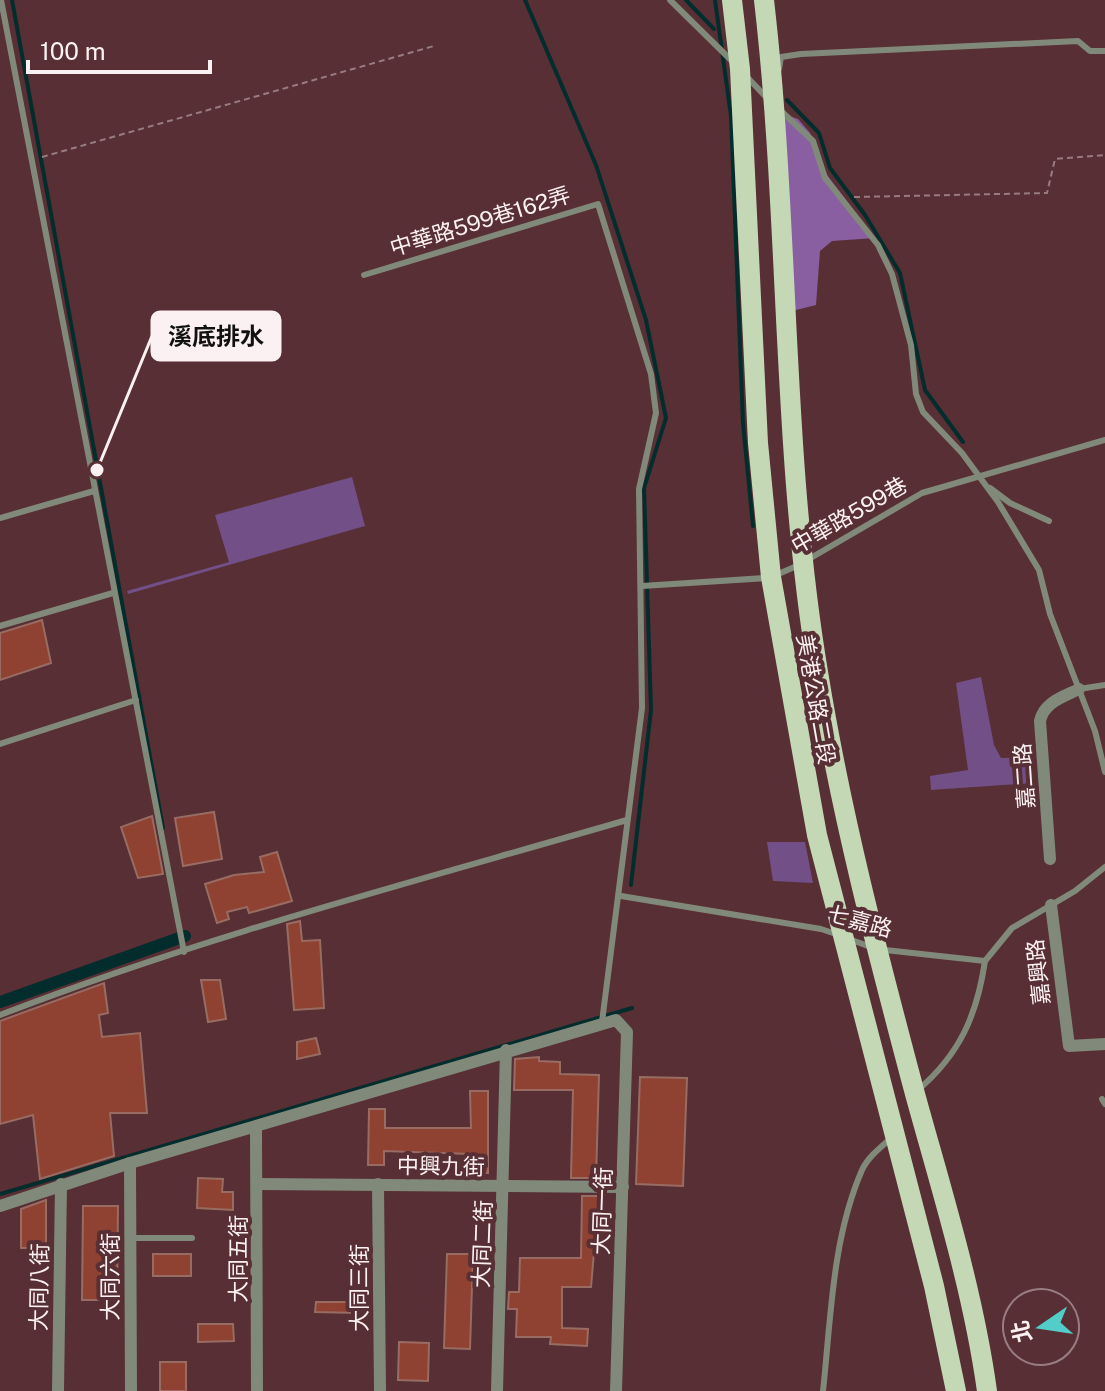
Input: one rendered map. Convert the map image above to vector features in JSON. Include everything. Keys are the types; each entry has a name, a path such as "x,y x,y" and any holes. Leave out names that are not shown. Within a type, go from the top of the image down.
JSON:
{"main road":[{"name":"美港公路二段","path":"732,0 740,69 758,443 771,577 797,737 842,936 934,1286 956,1391"},
{"name":"美港公路二段","path":"764,0 802,563 833,757 876,949 960,1256 987,1391"}],"street":[{"name":"嘉二路","path":"1050,859 1040,721 1042,711 1049,704 1079,689"},
{"name":"嘉興路","path":"1051,905 1069,1046 1105,1044"},
{"name":"大同一街","path":"602,1022 616,1020 627,1032 616,1391"},
{"path":"0,1206 61,1184 602,1022"},
{"name":"大同二街","path":"497,1391 506,1050"},
{"name":"大同五街","path":"256,1127 257,1391"},
{"name":"大同六街","path":"130,1163 131,1391"},
{"name":"大同八街","path":"58,1391 61,1184"},
{"name":"中興九街","path":"258,1184 623,1187"},
{"name":"大同三街","path":"378,1184 380,1391"}],"lane":[{"path":"1,0 184,952"},
{"path":"670,0 813,141 825,178 878,245 892,274 911,345 916,394 923,412 962,453 1039,570 1050,614 1095,731 1105,772"},
{"path":"773,104 781,57 1078,41 1090,51 1105,51"},
{"name":"中華路599巷162弄","path":"364,275 598,204 651,374 656,413 639,489 642,586"},
{"name":"中華路599巷","path":"642,586 771,577 802,563 922,493 1105,440"},
{"path":"986,486 1010,503 1049,521"},
{"path":"0,518 94,491"},
{"path":"602,1022 621,896 627,820 642,708 642,586"},
{"path":"0,626 113,593"},
{"name":"嘉二路","path":"1079,689 1105,685"},
{"path":"0,744 136,700"},
{"path":"1095,731 1105,730"},
{"path":"0,1015 74,986 627,820"},
{"path":"915,1093 938,1073 966,1034 979,1001 985,961 1012,928 1105,867"},
{"name":"七嘉路","path":"621,896 821,929 876,949 985,961"},
{"path":"823,1391 833,1279 850,1208 863,1168 894,1136"},
{"path":"130,1238 192,1238"}],"path":[{"path":"34,159 434,46"},
{"path":"857,195 1047,193 1055,159 1105,155"}],"shaded area":[{"path":"786,115 798,119 810,133 824,171 875,238 832,241 820,251 816,305 792,311 779,128"},
{"path":"352,477 365,526 128,594 127,591 229,562 215,515"},
{"path":"981,677 994,745 1001,758 1031,757 1033,783 931,790 930,776 968,770 956,683"},
{"path":"767,842 805,842 813,883 773,881"}],"building":[{"path":"42,620 51,663 0,680 0,633"},
{"path":"214,812 222,859 183,866 175,818"},
{"path":"152,816 163,874 138,878 121,827"},
{"path":"277,852 292,901 249,913 247,907 227,912 229,919 217,923 205,884 234,875 264,872 260,857"},
{"path":"300,921 302,941 320,940 324,1008 294,1010 287,924"},
{"path":"201,980 220,980 226,1019 208,1022"},
{"path":"104,983 108,1013 99,1015 102,1037 140,1033 147,1113 110,1113 114,1156 40,1179 33,1115 0,1124 0,1021"},
{"path":"316,1038 320,1054 297,1059 297,1042"},
{"path":"539,1057 539,1061 560,1062 560,1074 599,1075 596,1178 571,1178 573,1090 514,1090 515,1059"},
{"path":"640,1077 687,1078 683,1186 636,1184"},
{"path":"470,1091 488,1091 488,1173 471,1173 471,1154 384,1151 384,1165 368,1165 369,1109 385,1109 385,1128 471,1128"},
{"path":"198,1178 223,1179 222,1192 233,1192 233,1210 197,1208"},
{"path":"582,1196 602,1196 601,1252 594,1252 591,1287 562,1287 562,1328 588,1329 587,1346 550,1344 551,1337 516,1337 517,1309 508,1309 509,1292 519,1292 520,1258 581,1258"},
{"path":"46,1200 46,1248 21,1248 21,1209"},
{"path":"83,1206 118,1206 117,1300 82,1300"},
{"path":"153,1254 191,1254 191,1276 153,1276"},
{"path":"447,1254 473,1254 470,1349 444,1348"},
{"path":"316,1302 358,1302 358,1313 315,1312"},
{"path":"198,1324 233,1324 234,1341 198,1342"},
{"path":"399,1342 429,1343 428,1381 398,1380"},
{"path":"160,1362 186,1362 186,1391 160,1391"}],"waterway":[{"path":"12,0 163,828"},
{"path":"525,0 596,165 646,320 666,418 644,488 651,710 631,885"},
{"path":"686,0 714,29"},
{"path":"715,0 731,116 743,423 753,526"},
{"path":"787,100 819,133 830,168 865,215 900,273 925,390 963,442"},
{"path":"0,1002 185,936"},
{"path":"0,1194 632,1008"}],"place":[{"name":"溪底排水","path":"97,470"}]}
